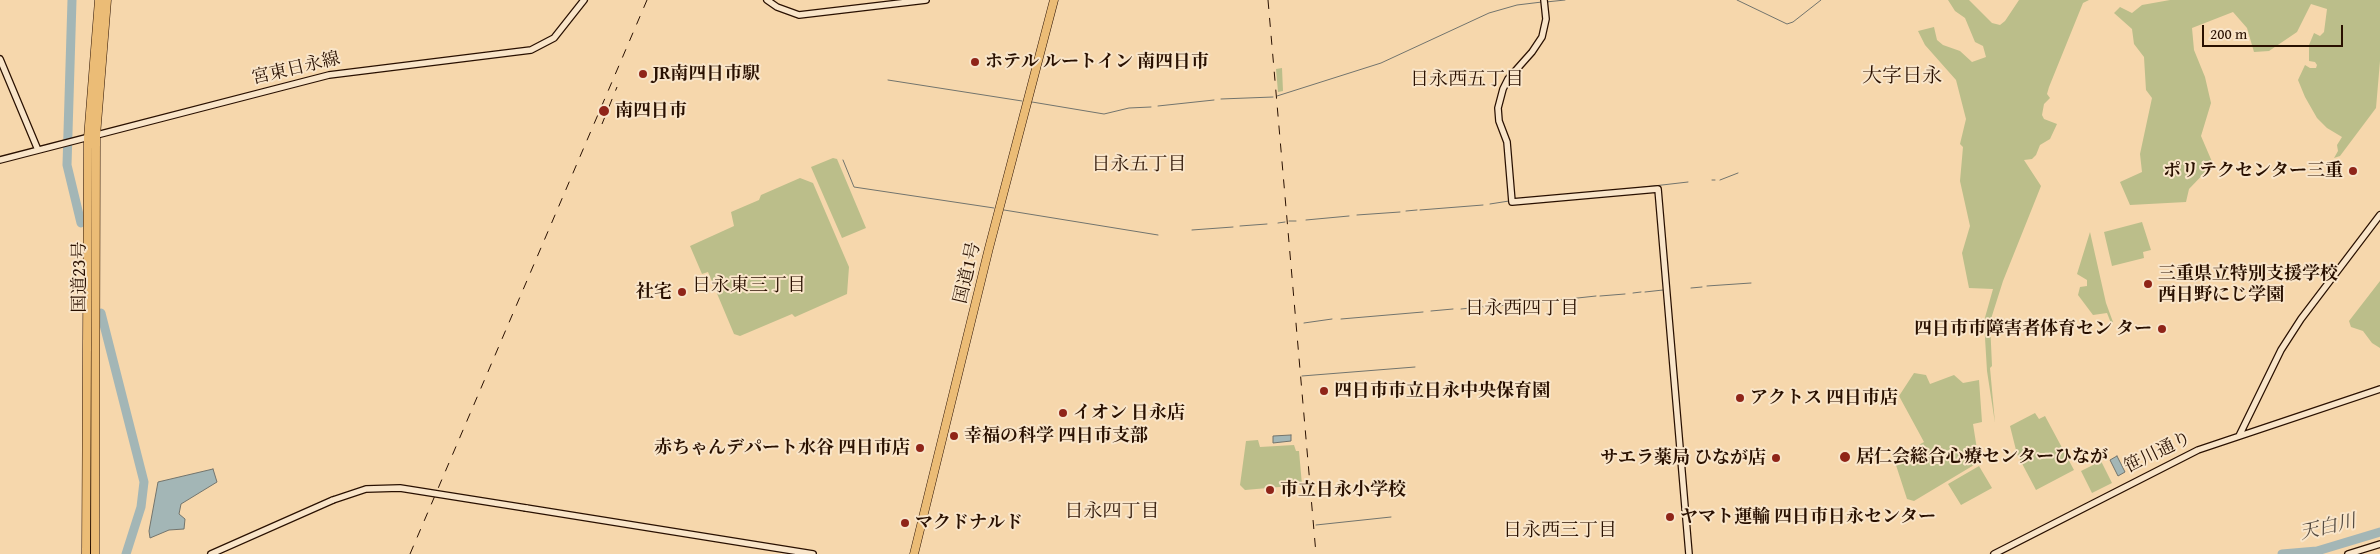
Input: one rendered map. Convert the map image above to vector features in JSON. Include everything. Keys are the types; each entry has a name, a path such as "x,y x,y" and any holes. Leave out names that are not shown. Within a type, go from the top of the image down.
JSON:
{"highway":[{"name":"国道23号","path":"86,554 92,137 99,0"},
{"name":"国道23号","path":"95,554 92,137 107,0"},
{"name":"国道1号","path":"914,554 989,248 1054,0"}],"street":[{"name":"宮東日永線","path":"0,160 329,75 532,50 554,38 584,0"},
{"path":"767,0 778,7 800,15 926,0"},
{"path":"1545,2 1546,19 1542,37 1532,52 1508,79 1501,93 1498,108 1499,121 1507,142 1512,202 1658,189 1690,554"},
{"path":"0,59 38,150"},
{"path":"2239,436 2281,350 2301,319 2380,215"},
{"name":"笹川通り","path":"1994,554 2182,457 2380,389"},
{"path":"211,554 354,492 382,488 400,488 812,554"},
{"path":"2348,554 2380,544"}],"green space":[{"path":"1948,0 1969,0 1992,23 2000,25 2005,21 2019,0 2089,0 2083,3 2049,87 2047,94 2050,98 2044,104 2042,115 2044,119 2057,124 2050,139 2040,145 2036,155 2032,159 2024,160 2041,186 2003,281 1990,322 1992,366 1990,368 1995,423 1987,371 1984,321 1993,289 1969,288 1962,253 1970,226 1960,181 1963,147 1960,144 1966,119 1956,80 1925,45 1918,31 1934,27 1937,40 1943,45 1960,51 1972,62 1986,57 1983,46 1975,42 1965,18 1955,11"},
{"path":"2170,0 2380,0 2380,61 2376,108 2340,156 2334,158 2338,151 2337,145 2342,137 2327,128 2317,118 2298,80 2305,65 2310,68 2316,68 2315,62 2309,61 2309,45 2314,33 2320,36 2324,32 2327,9 2311,4 2297,32 2269,51 2254,52 2247,28 2233,12 2192,28 2194,50 2205,77 2211,103 2201,136 2213,164 2189,189 2186,202 2130,205 2120,182 2142,172 2140,154 2152,98 2146,90 2144,57 2134,44 2132,29 2114,13 2120,7 2132,13 2142,5"},
{"path":"1282,68 1283,91 1278,92 1276,69"},
{"path":"833,158 837,159 866,228 842,238 811,167"},
{"path":"800,178 813,183 849,267 847,294 795,317 792,314 740,336 734,334 708,272 702,274 690,246 734,226 731,212 759,200 761,195"},
{"path":"2142,222 2151,250 2143,252 2144,258 2112,266 2104,232"},
{"path":"2090,232 2106,303 2113,322 2111,323 2107,313 2093,315 2078,295 2080,287 2087,286 2087,280 2077,274"},
{"path":"2380,281 2380,348 2372,343 2363,331 2351,327 2349,321"},
{"path":"1914,373 1926,375 1930,384 1954,375 1963,383 1979,380 1982,422 1973,424 1979,462 1914,501 1907,499 1894,459 1924,442 1899,396"},
{"path":"2035,413 2039,419 2045,416 2074,470 2036,490 2017,454 2010,426"},
{"path":"1258,440 1260,447 1294,445 1296,451 1299,451 1302,485 1245,490 1240,485 1246,441"},
{"path":"2101,461 2112,483 2092,493 2081,471"},
{"path":"1979,466 1992,488 1961,505 1948,484"}],"shaded area":[{"path":"1291,435 1291,441 1273,443 1273,436"},
{"path":"2117,456 2125,472 2118,476 2110,460"},
{"path":"213,469 217,482 181,504 179,514 185,519 184,529 169,530 150,538 149,531 158,482"}],"waterway":[{"path":"72,0 67,165 81,223"},
{"path":"1546,2 1565,0"},
{"path":"1737,0 1787,24 1793,22 1821,0"},
{"path":"1277,96 1381,63 1489,13 1517,5 1542,2"},
{"path":"888,80 1022,101"},
{"path":"1221,99 1273,97"},
{"path":"1158,106 1214,100"},
{"path":"1032,102 1104,114 1129,108 1151,107"},
{"path":"843,160 854,187 994,208"},
{"path":"1720,180 1738,173"},
{"path":"1619,190 1688,182"},
{"path":"1490,204 1509,201"},
{"path":"1420,210 1483,205"},
{"path":"1004,210 1158,235"},
{"path":"1406,211 1417,210"},
{"path":"1357,215 1400,212"},
{"path":"1306,220 1349,216"},
{"path":"1289,221 1296,221"},
{"path":"1278,223 1285,222"},
{"path":"1240,226 1267,224"},
{"path":"1192,230 1233,227"},
{"path":"1707,286 1751,283"},
{"path":"1691,288 1702,287"},
{"path":"1645,292 1663,290"},
{"path":"1633,293 1641,292"},
{"path":"1600,296 1625,294"},
{"path":"1550,301 1596,296"},
{"path":"1515,304 1544,302"},
{"path":"1498,306 1507,305"},
{"path":"1461,309 1490,306"},
{"path":"1431,311 1453,309"},
{"path":"1341,319 1423,312"},
{"path":"101,313 144,482 141,507 126,554"},
{"path":"1304,323 1332,319"},
{"path":"1302,376 1415,367"},
{"path":"1316,525 1391,517"},
{"name":"天白川","path":"2282,554 2317,551 2380,532"}],"railway":[{"path":"410,554 647,0"},
{"path":"1268,0 1316,554"},
{"path":"602,124 617,87"}],"place":[{"name":"ホテル ルートイン 南四日市","path":"975,62"},
{"name":"JR南四日市駅","path":"643,74"},
{"name":"南四日市","path":"604,111"},
{"name":"ポリテクセンター三重","path":"2353,171"},
{"name":"三重県立特別支援学校 西日野にじ学園","path":"2148,284"},
{"name":"社宅","path":"682,292"},
{"name":"四日市市障害者体育セン ター","path":"2162,329"},
{"name":"四日市市立日永中央保育園","path":"1324,391"},
{"name":"アクトス 四日市店","path":"1740,398"},
{"name":"イオン 日永店","path":"1063,413"},
{"name":"幸福の科学 四日市支部","path":"954,436"},
{"name":"赤ちゃんデパート水谷 四日市店","path":"920,448"},
{"name":"居仁会総合心療センターひなが","path":"1845,457"},
{"name":"サエラ薬局 ひなが店","path":"1776,458"},
{"name":"市立日永小学校","path":"1270,490"},
{"name":"ヤマト運輸 四日市日永センター","path":"1670,517"},
{"name":"マクドナルド","path":"905,523"}],"district":[{"name":"大字日永","path":"1902,77"},
{"name":"日永西五丁目","path":"1467,80"},
{"name":"日永五丁目","path":"1139,165"},
{"name":"日永東三丁目","path":"749,286"},
{"name":"日永西四丁目","path":"1522,309"},
{"name":"日永四丁目","path":"1112,512"},
{"name":"日永西三丁目","path":"1560,531"}]}
